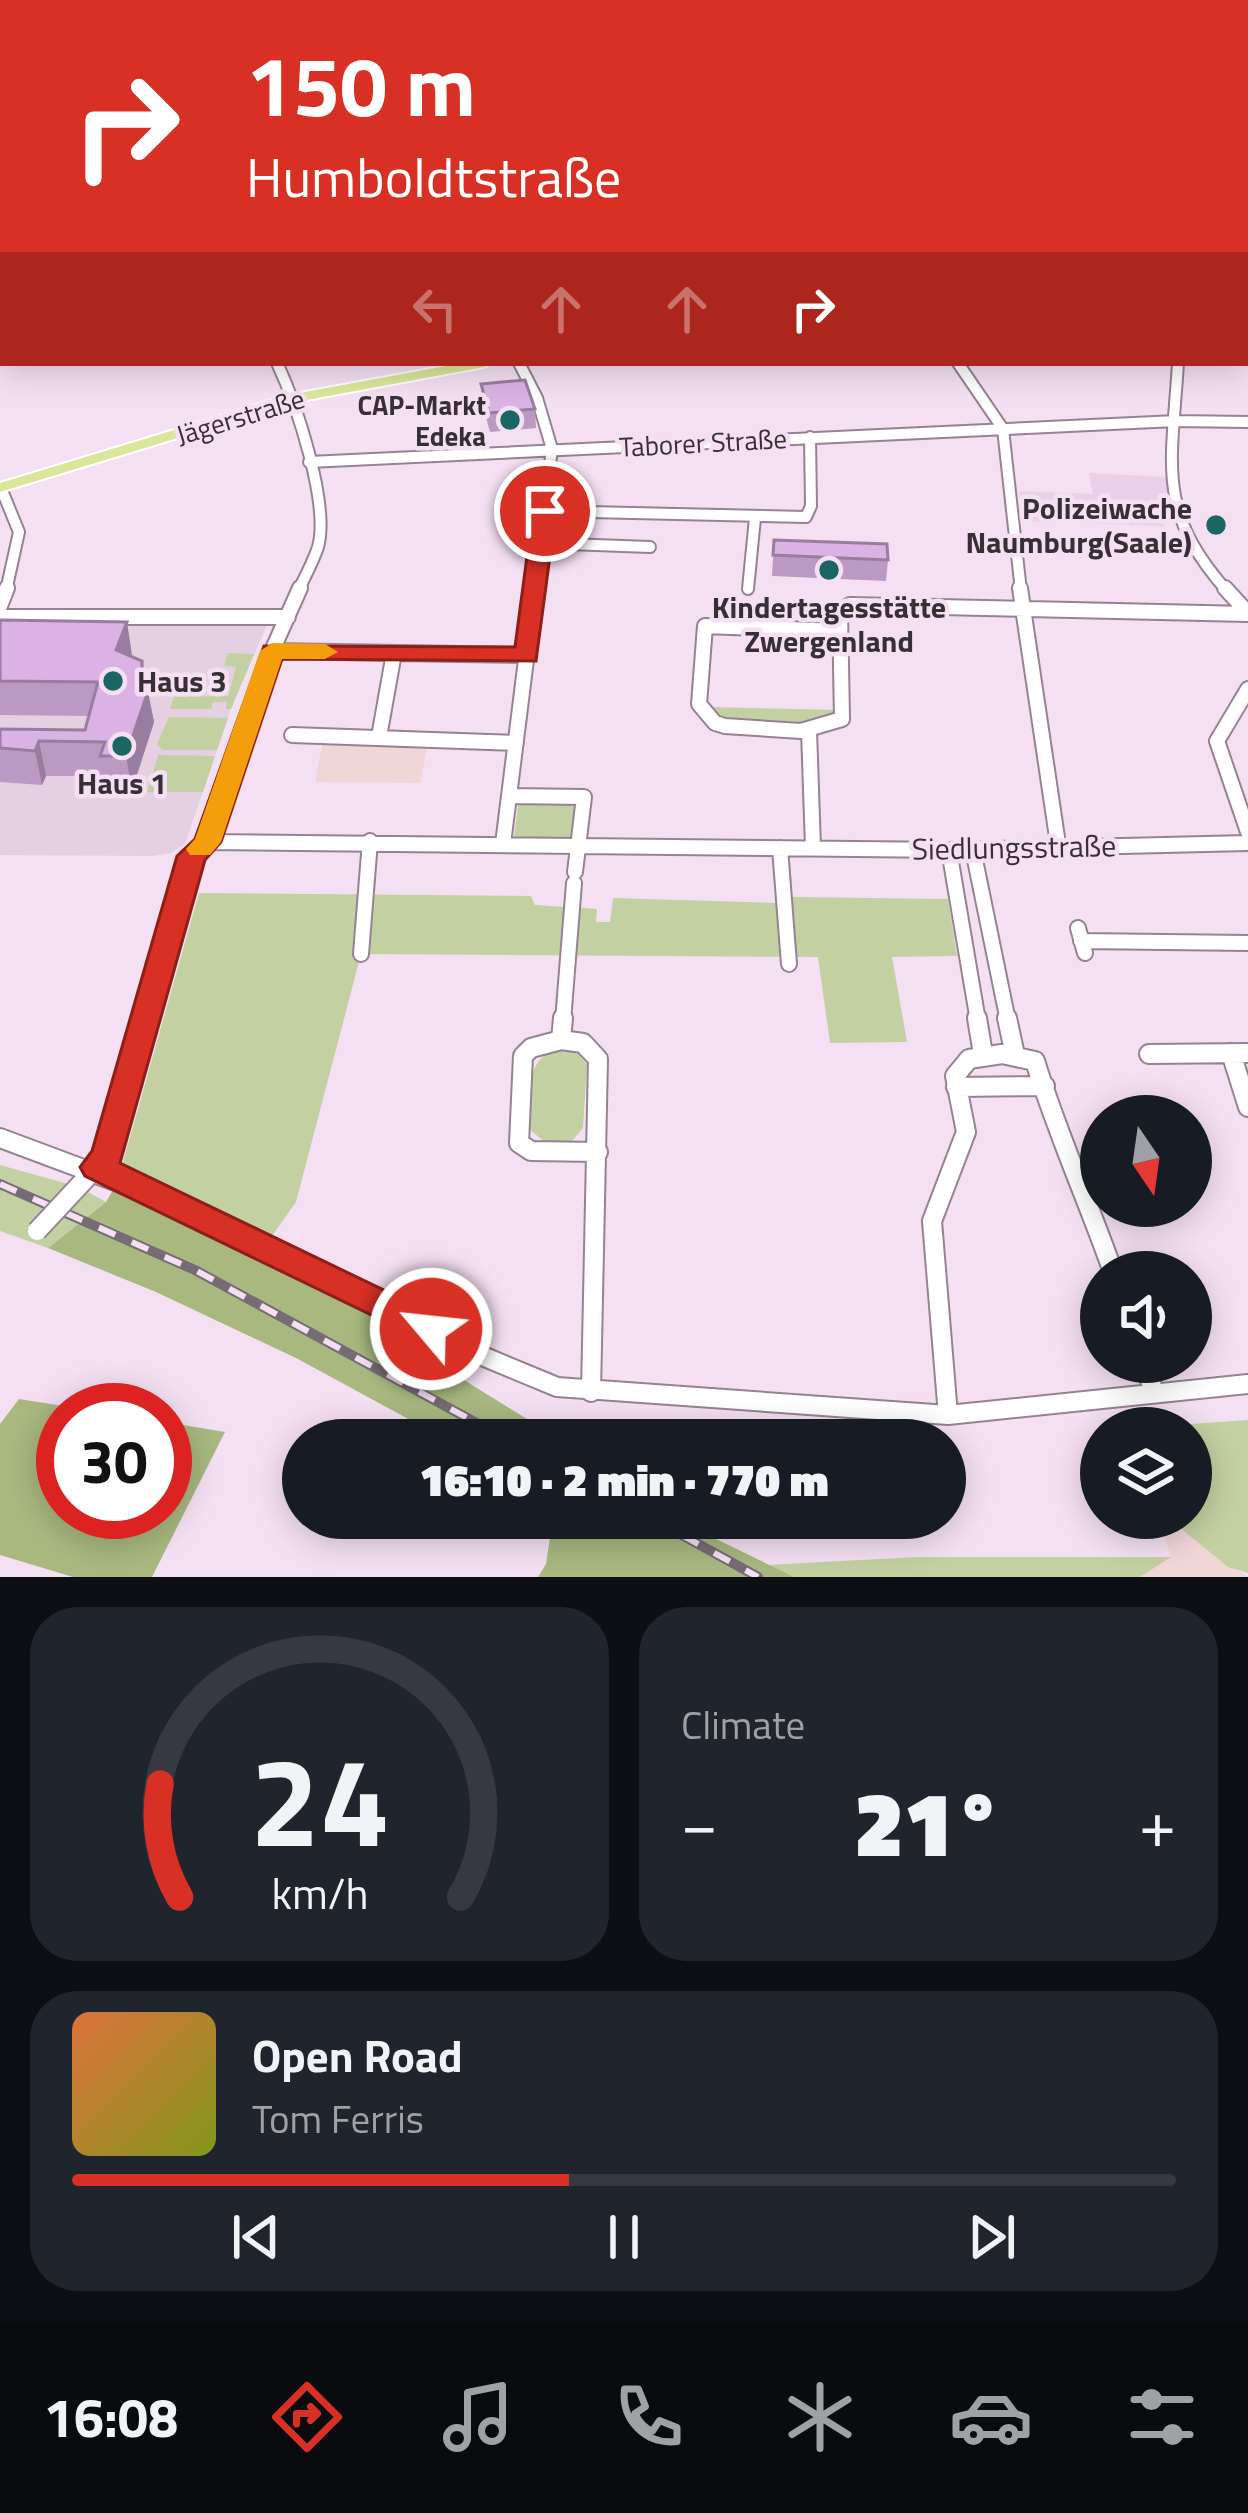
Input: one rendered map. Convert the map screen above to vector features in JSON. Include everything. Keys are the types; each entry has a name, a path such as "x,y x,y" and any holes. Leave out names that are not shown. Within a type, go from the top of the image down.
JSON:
{"main road":[{"name":"Jägerstraße","path":"1,488 294,398 468,366"}],"street":[{"path":"37,1231 107,1156 192,856 207,842 272,651 320,535 294,398 279,366"},
{"path":"503,844 552,449 538,398 521,366"},
{"path":"960,366 1003,428 1010,518 1058,844"},
{"path":"1178,366 1179,526 1248,614"},
{"name":"Taborer Straße","path":"309,462 1003,428 1248,422"},
{"name":"Taborer Straße","path":"755,518 793,519 810,514 810,437"},
{"path":"0,606 22,545 18,513 1,488"},
{"path":"545,511 755,518 748,590"},
{"path":"541,543 650,548"},
{"path":"840,632 705,626 699,704 715,723 725,726 809,730 833,726 842,719 845,707 840,611 850,605 1248,614"},
{"path":"0,617 288,617"},
{"path":"272,651 527,655"},
{"path":"379,737 394,653"},
{"path":"1248,689 1217,741 1248,832"},
{"path":"809,730 813,848"},
{"path":"292,735 516,743"},
{"path":"511,796 584,797 561,1040"},
{"name":"Siedlungsstraße","path":"207,842 949,850 1248,843"},
{"path":"361,954 370,842"},
{"path":"780,848 790,964"},
{"path":"949,850 983,1054"},
{"path":"974,850 1015,1055"},
{"path":"1081,941 1248,943"},
{"path":"591,1392 598,1152 598,1059 583,1043 561,1040 530,1048 523,1056 519,1143 531,1151 598,1152"},
{"path":"1149,1054 1239,1053 1248,1107"},
{"path":"948,1415 932,1221 966,1132 956,1087 958,1067 983,1054 1035,1061 1061,1146 1088,1200 1106,1251"},
{"path":"956,1087 1045,1086"},
{"path":"0,1138 97,1167 353,1288 514,1373 591,1392 948,1415 1248,1384"},
{"path":"1151,1383 1154,1392"}],"shaded area":[{"path":"1089,473 1168,477 1164,526 1022,521 1019,491 1093,494"},
{"path":"269,620 231,709 185,844 153,856 0,855 0,622"},
{"path":"324,736 429,738 420,783 315,782"},
{"path":"1165,1539 1196,1539 1248,1577 1140,1577 1171,1557"}],"green space":[{"path":"228,653 254,654 231,709 226,709 227,702 213,702 211,709 170,709 174,697 228,696 236,667 224,666"},
{"path":"707,707 839,710 821,725 716,720"},
{"path":"169,717 228,718 217,750 162,750 157,744"},
{"path":"158,755 215,756 203,792 147,792"},
{"path":"519,798 581,800 577,838 514,837"},
{"path":"199,893 531,896 535,905 597,909 596,922 610,922 613,898 778,903 790,897 948,899 957,956 892,957 907,1042 830,1043 818,957 361,954 296,1202 267,1243 117,1183"},
{"path":"560,1049 579,1054 587,1065 583,1128 572,1141 546,1143 529,1129 531,1080 539,1061"},
{"path":"0,1165 79,1187 106,1202 48,1248 0,1231"},
{"path":"117,1183 354,1277 403,1309 383,1330 527,1419 408,1419 296,1358 48,1248 106,1202"},
{"path":"19,1399 36,1402 36,1539 171,1539 152,1577 73,1577 0,1555 0,1424"},
{"path":"1248,1420 1248,1573 1228,1567 1194,1539 1212,1539 1212,1423"},
{"path":"192,1426 225,1432 192,1498"},
{"path":"550,1539 716,1539 794,1577 538,1577 546,1564"},
{"path":"917,1557 1171,1557 1140,1577 794,1577 766,1565"}],"building":[{"path":"525,380 535,409 489,413 481,384"},
{"path":"774,540 887,544 888,560 773,555"},
{"path":"0,620 127,622 116,650 142,661 142,688 149,688 126,756 100,756 105,742 39,741 35,751 0,748 0,729 85,730 98,682 0,681"}],"railway":[{"path":"0,1184 195,1270 469,1419"},
{"path":"689,1539 758,1577"}],"slow traffic":[{"path":"200,849 207,842 272,651 325,652"}],"place":[{"name":"CAP-Markt Edeka","path":"510,420"},
{"name":"Polizeiwache Naumburg(Saale)","path":"1216,525"},
{"name":"Kindertagesstätte Zwergenland","path":"829,570"},
{"name":"Haus 3","path":"113,681"},
{"name":"Haus 1","path":"122,746"}],"route":[{"path":"431,1329 97,1167 107,1156 192,856 207,842 272,651 527,655 545,511"}]}
